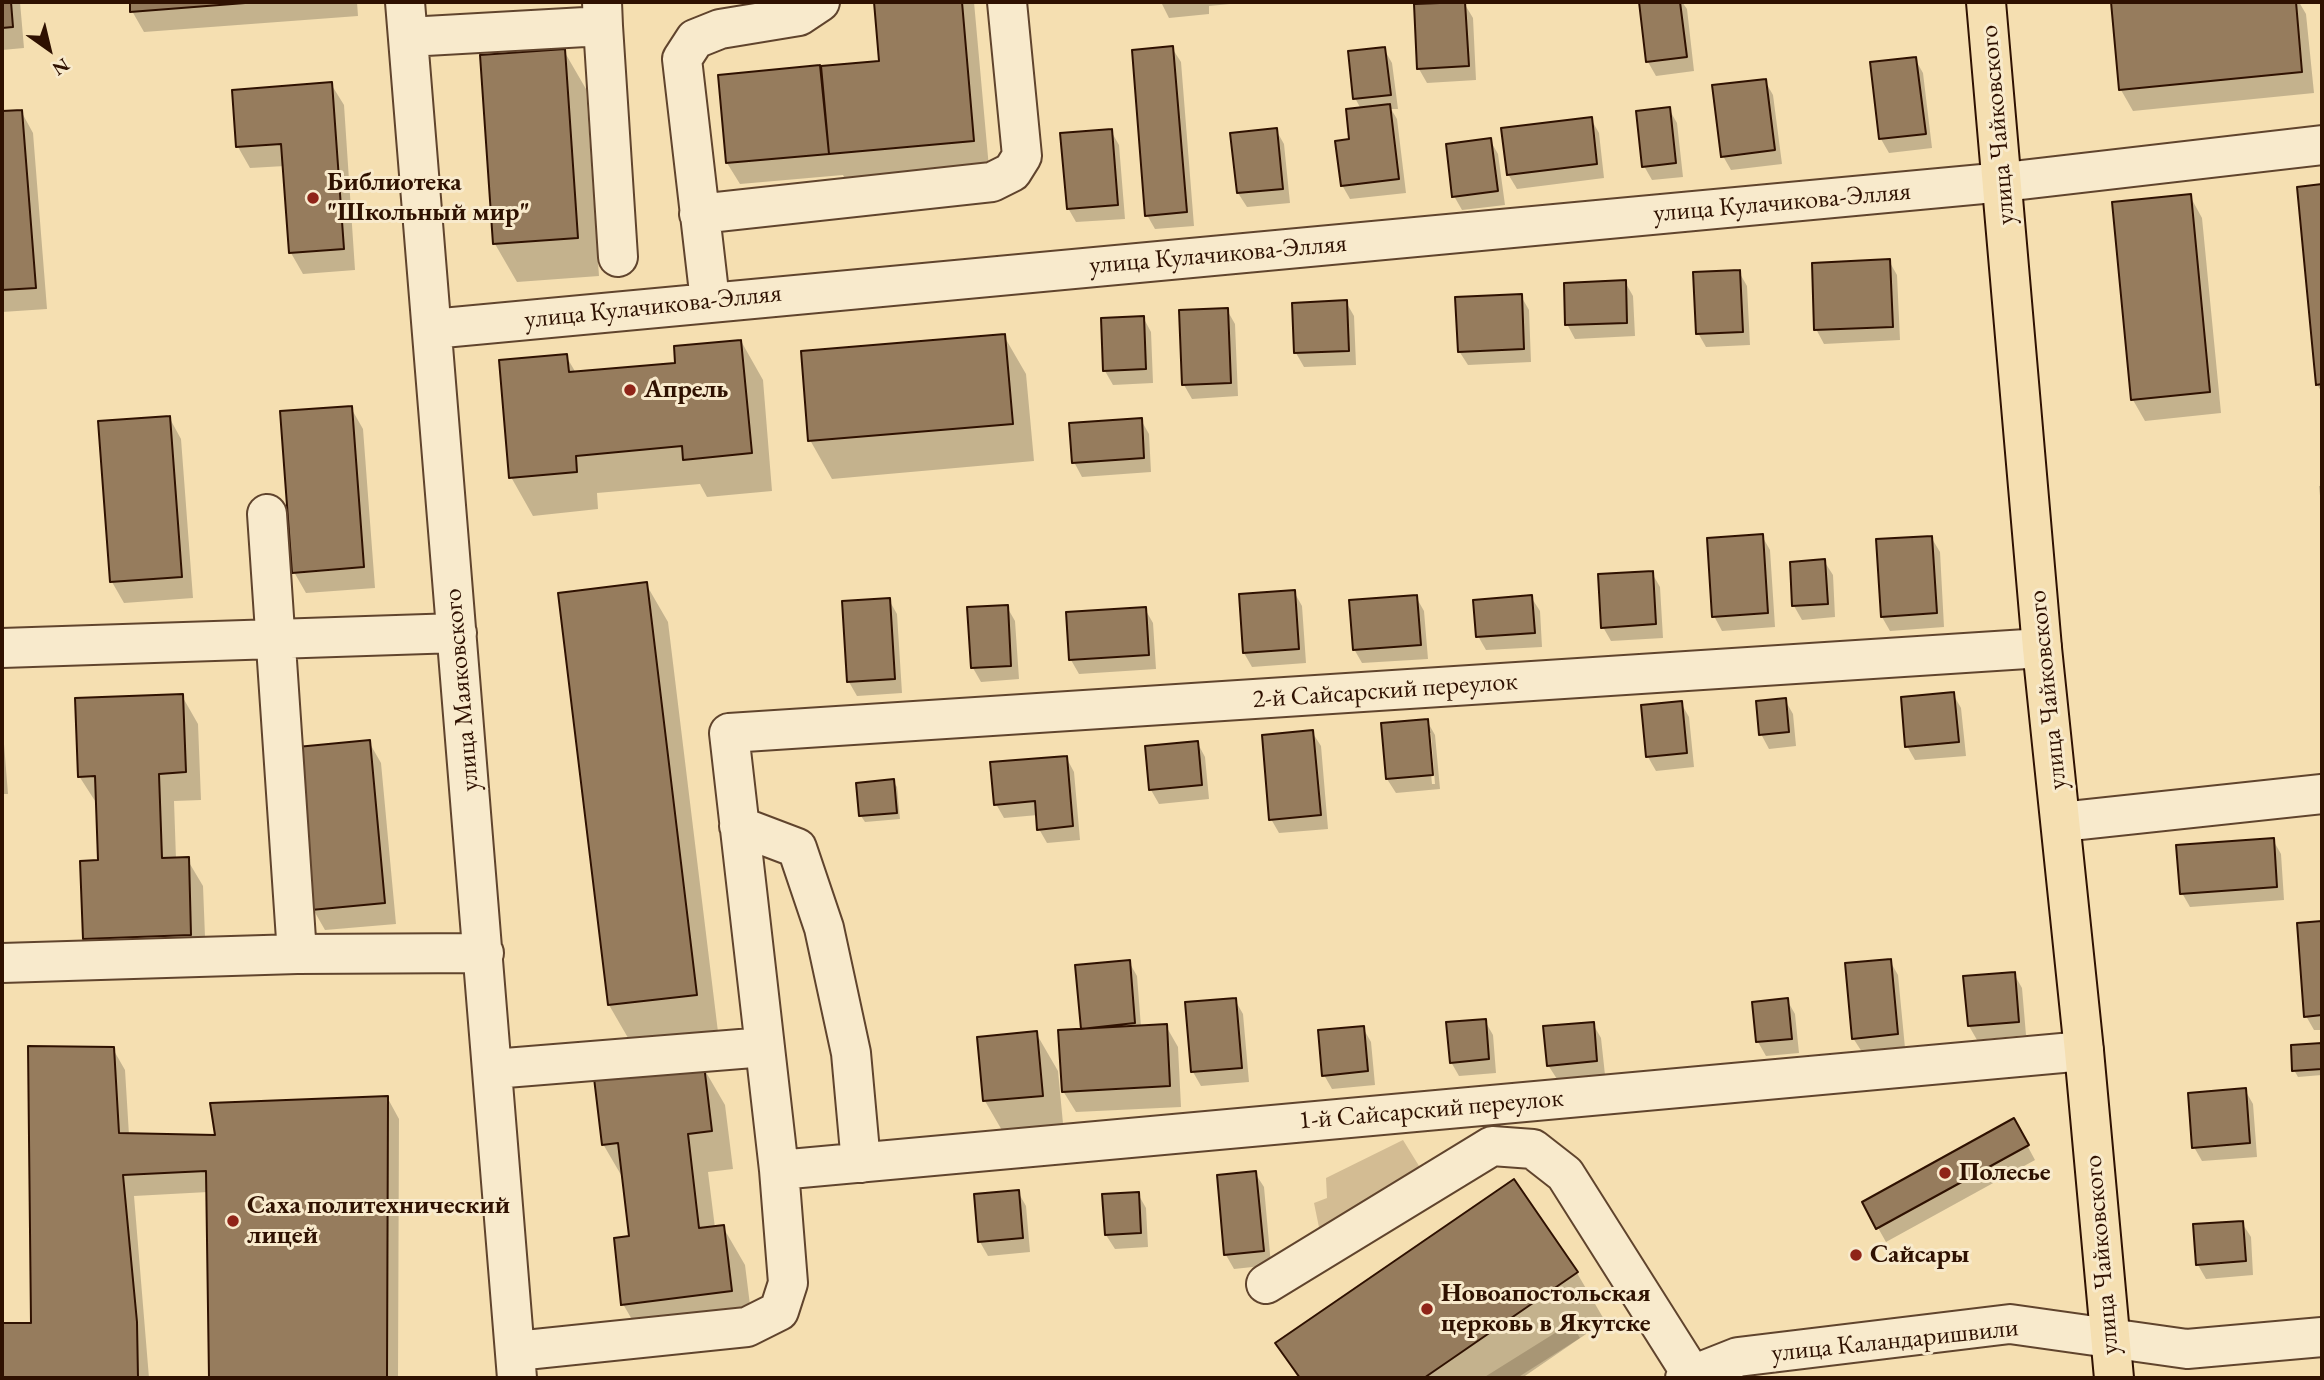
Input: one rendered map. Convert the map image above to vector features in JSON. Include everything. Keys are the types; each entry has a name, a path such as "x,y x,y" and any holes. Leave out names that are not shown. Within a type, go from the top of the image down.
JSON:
{"main road":[{"name":"улица Чайковского","path":"1986,2 2004,182 2042,649 2084,1051 2108,1337 2114,1378"}],"street":[{"path":"710,301 682,60 695,38 720,29 799,16 820,2"},
{"path":"699,214 992,182 1012,172 1022,156 1007,2"},
{"path":"406,19 603,14 618,257"},
{"name":"улица Маяковского","path":"406,19 517,1365"},
{"name":"улица Кулачикова-Элляя","path":"432,329 2004,182 2322,145"},
{"path":"267,514 273,639 297,954"},
{"path":"2,648 457,633"},
{"name":"2-й Сайсарский переулок","path":"739,826 729,733 2042,649"},
{"path":"2061,822 2322,794"},
{"path":"517,1365 747,1327 779,1311 788,1283 779,1171 739,826 797,848 824,928 851,1053 861,1163"},
{"path":"2,963 297,954 484,953"},
{"path":"493,1069 765,1046"},
{"name":"1-й Сайсарский переулок","path":"779,1171 2084,1051"},
{"path":"1533,1149 1545,1100"},
{"path":"1266,1284 1492,1146 1533,1149 1565,1174 1689,1377"},
{"name":"улица Каландаришвили","path":"1689,1377 1738,1357 2010,1324 2187,1349 2322,1337"}],"shaded area":[{"path":"1403,1140 1424,1174 1321,1237 1314,1203 1327,1198 1326,1178"},
{"path":"1571,1323 1580,1338 1517,1378 1483,1378"}],"building":[{"path":"2,2 11,2 13,27 2,28"},
{"path":"130,2 258,2 130,12"},
{"path":"874,2 962,2 974,141 829,154 821,66 879,61"},
{"path":"1465,2 1469,66 1417,69 1414,4"},
{"path":"1639,2 1680,2 1687,57 1646,62"},
{"path":"2111,2 2296,2 2302,72 2119,90"},
{"path":"1173,46 1187,212 1145,216 1132,50"},
{"path":"1385,47 1391,95 1353,99 1348,51"},
{"path":"565,49 578,238 493,244 480,55"},
{"path":"1916,57 1926,134 1879,139 1870,62"},
{"path":"820,65 829,154 726,163 718,75"},
{"path":"1766,79 1775,150 1721,157 1712,85"},
{"name":"Библиотека \"Школьный мир\"","path":"332,82 344,249 289,253 281,144 236,147 232,90"},
{"path":"1390,104 1399,179 1341,186 1335,141 1349,139 1346,109"},
{"path":"1670,107 1676,163 1642,167 1636,111"},
{"path":"22,110 36,288 2,290 2,111"},
{"path":"1592,117 1597,164 1507,175 1501,128"},
{"path":"1277,128 1283,189 1237,193 1230,133"},
{"path":"1112,129 1118,205 1067,209 1060,133"},
{"path":"1491,138 1498,191 1452,197 1446,144"},
{"path":"2322,184 2322,384 2316,385 2297,187"},
{"path":"2191,194 2210,392 2131,400 2112,202"},
{"path":"1890,259 1893,327 1814,330 1812,263"},
{"path":"1740,270 1743,332 1696,334 1693,272"},
{"path":"1626,280 1627,323 1565,325 1564,283"},
{"path":"1522,294 1524,349 1458,352 1455,297"},
{"path":"1347,300 1349,351 1294,353 1292,303"},
{"path":"1228,308 1231,383 1182,385 1179,310"},
{"path":"1144,316 1146,369 1103,371 1101,318"},
{"path":"1005,334 1013,424 808,441 801,351"},
{"path":"741,340 752,453 683,460 682,446 576,456 577,472 509,478 499,360 567,354 569,372 675,363 674,346"},
{"path":"352,406 364,567 292,573 280,411"},
{"path":"170,416 182,577 110,582 98,421"},
{"path":"1142,418 1144,458 1072,463 1069,423"},
{"path":"1763,534 1768,613 1712,617 1707,538"},
{"path":"1932,536 1937,613 1881,617 1876,539"},
{"path":"1825,559 1828,604 1792,606 1790,562"},
{"path":"1653,571 1656,624 1601,628 1598,574"},
{"path":"647,582 697,995 608,1005 558,593"},
{"path":"1295,590 1299,649 1243,653 1239,594"},
{"path":"1417,595 1421,645 1353,650 1349,600"},
{"path":"1532,595 1535,633 1476,637 1473,600"},
{"path":"890,598 895,679 847,682 842,601"},
{"path":"1008,605 1011,666 971,668 967,607"},
{"path":"1146,607 1149,655 1069,660 1066,612"},
{"path":"1954,692 1959,742 1905,747 1901,697"},
{"path":"183,694 186,772 159,774 162,858 189,857 191,935 83,939 80,861 98,860 95,776 78,777 75,698"},
{"path":"1786,698 1789,732 1759,735 1756,701"},
{"path":"1682,701 1687,753 1646,757 1641,705"},
{"path":"1428,719 1433,775 1386,779 1381,723"},
{"path":"1313,730 1321,815 1269,820 1262,735"},
{"path":"370,740 385,903 311,910 297,747"},
{"path":"1198,741 1202,785 1149,790 1145,746"},
{"path":"1067,756 1073,826 1037,830 1035,801 994,805 990,762"},
{"path":"894,779 897,813 859,816 856,783"},
{"path":"2274,838 2277,887 2180,894 2176,845"},
{"path":"2322,921 2322,1015 2304,1017 2297,923"},
{"path":"1891,959 1898,1034 1852,1039 1845,963"},
{"path":"1130,960 1135,1023 1081,1029 1075,965"},
{"path":"2015,972 2019,1022 1968,1026 1963,976"},
{"path":"1236,998 1242,1068 1191,1072 1185,1002"},
{"path":"1788,998 1792,1039 1756,1042 1752,1002"},
{"path":"1486,1019 1489,1059 1450,1063 1446,1022"},
{"path":"1594,1022 1597,1061 1547,1066 1543,1026"},
{"path":"1167,1024 1170,1086 1062,1092 1058,1030"},
{"path":"1364,1026 1368,1071 1322,1076 1318,1030"},
{"path":"1037,1031 1043,1096 983,1101 977,1037"},
{"path":"2322,1043 2322,1069 2292,1071 2291,1045"},
{"path":"28,1046 114,1047 119,1133 215,1135 210,1103 388,1096 387,1378 209,1378 206,1171 123,1175 137,1322 138,1378 2,1378 2,1323 31,1323"},
{"path":"704,1065 712,1131 688,1134 699,1228 724,1225 732,1291 621,1305 614,1238 629,1236 618,1143 602,1145 594,1078"},
{"path":"2246,1088 2250,1143 2192,1148 2188,1093"},
{"name":"Полесье","path":"2014,1118 2029,1145 1876,1229 1862,1202"},
{"path":"1256,1171 1264,1251 1224,1255 1217,1175"},
{"path":"1514,1179 1578,1272 1424,1378 1300,1378 1275,1343"},
{"path":"1019,1190 1023,1238 978,1242 974,1194"},
{"path":"1139,1192 1141,1233 1105,1235 1102,1194"},
{"path":"2243,1221 2246,1261 2196,1265 2193,1224"}],"place":[{"name":"Библиотека \"Школьный мир\"","path":"313,198"},
{"name":"Апрель","path":"630,390"},
{"name":"Полесье","path":"1945,1173"},
{"name":"Саха политехнический лицей","path":"233,1221"},
{"name":"Сайсары","path":"1856,1255"},
{"name":"Новоапостольская церковь в Якутске","path":"1427,1309"}]}
